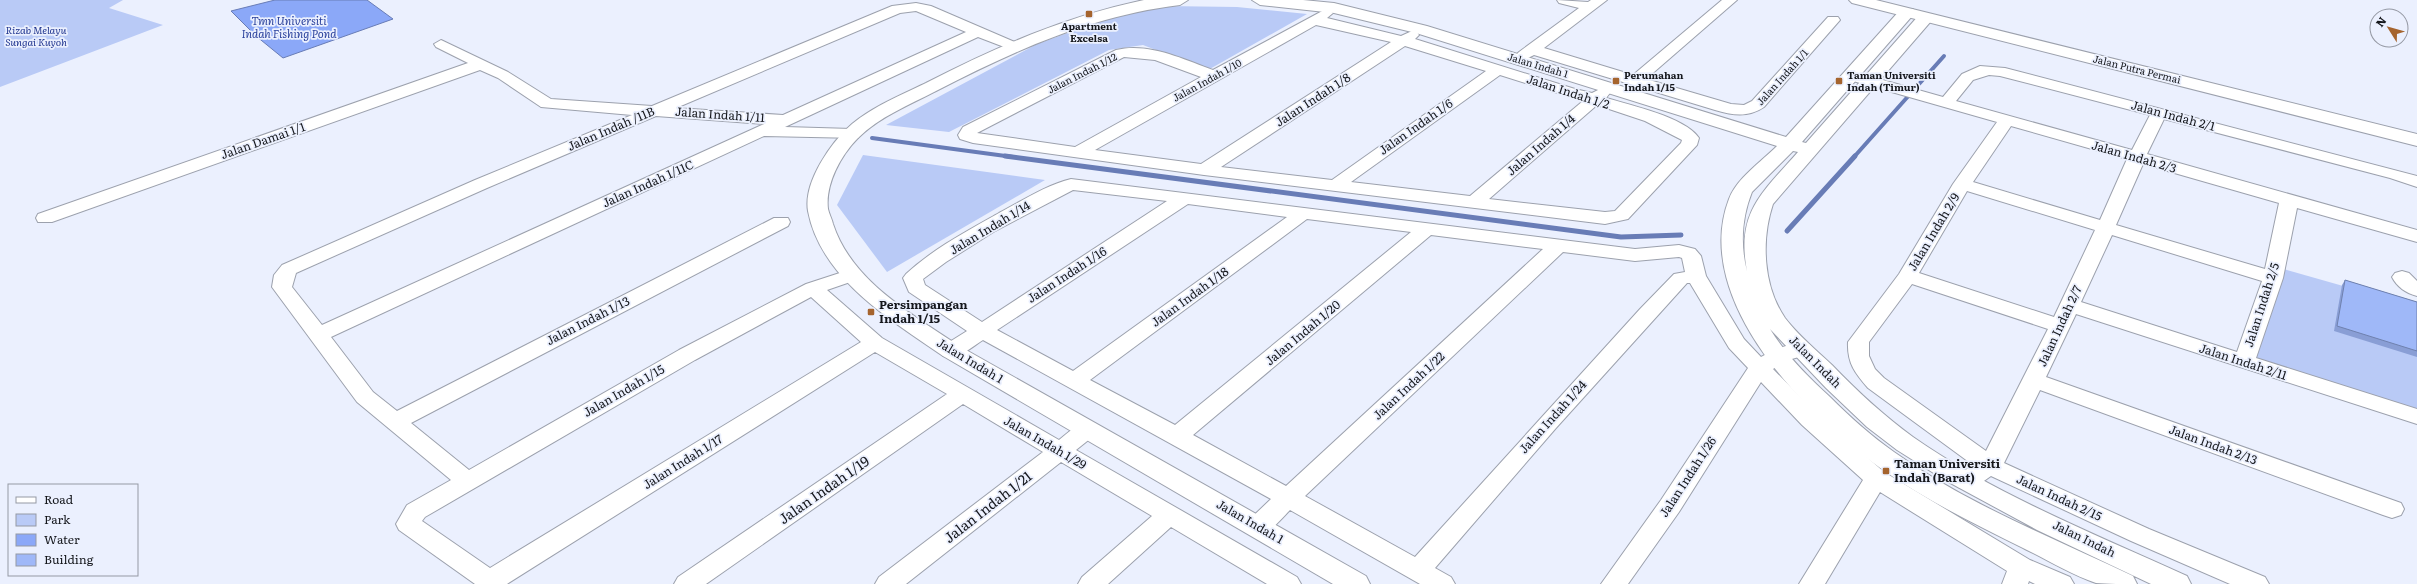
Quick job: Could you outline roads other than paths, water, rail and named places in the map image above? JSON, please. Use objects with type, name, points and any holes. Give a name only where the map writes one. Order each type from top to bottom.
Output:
[{"type":"street","name":"Jalan Indah 1","points":[[1180,0],[1144,1],[1101,14],[1012,46],[909,98],[852,134],[829,165],[822,186],[818,210],[829,241],[852,275],[892,310],[951,351],[1258,526],[1356,584]]},
{"type":"street","name":"Jalan Indah 1","points":[[1260,0],[1334,8],[1526,54],[1610,87],[1811,150]]},
{"type":"street","points":[[1564,0],[1595,4]]},
{"type":"street","points":[[1526,54],[1636,80],[1730,0]]},
{"type":"street","points":[[1852,0],[1892,16],[1912,19],[1984,22]]},
{"type":"street","points":[[1857,0],[1912,19]]},
{"type":"street","points":[[1881,0],[1912,19]]},
{"type":"street","name":"Jalan Putra Permai","points":[[1894,0],[2417,129]]},
{"type":"street","points":[[1526,54],[1595,4]]},
{"type":"street","name":"Jalan Indah /11B","points":[[466,480],[365,397],[282,287],[284,275],[299,263],[897,9],[916,7],[926,9],[977,32]]},
{"type":"street","name":"Jalan Indah 1/10","points":[[1078,152],[1334,8]]},
{"type":"street","name":"Jalan Putra Permai","points":[[1912,19],[1957,30],[2008,37],[2417,141]]},
{"type":"street","name":"Jalan Indah","points":[[1912,19],[1860,79],[1811,150],[1764,203],[1757,219],[1755,246],[1757,271],[1767,305],[1782,328],[1864,410],[1919,453],[1966,481],[2177,584]]},
{"type":"street","name":"Jalan Indah 1/2","points":[[1315,20],[1405,40],[1671,125],[1691,138],[1689,145],[1622,215],[1605,218],[1473,203]]},
{"type":"street","name":"Jalan Indah 1/1","points":[[1636,80],[1721,106],[1743,111],[1752,109],[1833,20]]},
{"type":"street","name":"Jalan Indah 1/8","points":[[1204,170],[1421,29]]},
{"type":"street","points":[[977,32],[1012,46]]},
{"type":"street","name":"Jalan Indah 1/11C","points":[[318,335],[764,131],[785,126],[977,32]]},
{"type":"street","name":"Jalan Indah 1/11","points":[[441,44],[503,75],[547,104],[654,111],[852,134]]},
{"type":"street","name":"Jalan Indah 1/12","points":[[1078,152],[973,138],[968,137],[966,133],[1121,53],[1136,52],[1152,54],[1214,76]]},
{"type":"street","name":"Jalan Damai 1/1","points":[[45,218],[481,64]]},
{"type":"street","name":"Jalan Indah 1/6","points":[[1336,185],[1497,70]]},
{"type":"street","name":"Jalan Indah 2/1","points":[[1946,104],[1971,73],[1989,70],[2159,113],[2415,181]]},
{"type":"street","name":"Jalan Indah","points":[[1860,79],[1788,144],[1742,190],[1736,203],[1733,219],[1732,247],[1738,284],[1768,362],[1853,434],[1897,466],[1948,496],[2123,584]]},
{"type":"street","name":"Jalan Indah 2/3","points":[[1860,79],[2417,236]]},
{"type":"street","name":"Jalan Indah 1/4","points":[[1473,203],[1610,87]]},
{"type":"street","name":"Jalan Indah 1/11","points":[[547,104],[552,114],[764,131]]},
{"type":"street","name":"Jalan Indah 2/7","points":[[1990,466],[2060,326],[2106,227],[2136,157],[2159,113]]},
{"type":"street","name":"Jalan Indah 2/9","points":[[1859,342],[1908,276],[1962,184],[2006,121]]},
{"type":"street","points":[[1078,152],[1204,170],[1473,203]]},
{"type":"street","name":"Jalan Indah 1/14","points":[[982,331],[916,288],[913,278],[923,268],[1054,190],[1071,184],[1082,184],[1184,199]]},
{"type":"street","points":[[1962,184],[2273,278]]},
{"type":"street","points":[[1184,199],[1305,212],[1635,255],[1683,251],[1691,256],[1696,276],[1736,343],[1768,362],[1810,420],[1876,478],[2018,575],[2061,584]]},
{"type":"street","name":"Jalan Indah 1/16","points":[[951,351],[1184,199]]},
{"type":"street","name":"Jalan Indah 2/5","points":[[2244,362],[2273,278],[2289,200]]},
{"type":"street","name":"Jalan Indah 1/18","points":[[1074,381],[1305,212]]},
{"type":"street","name":"Jalan Indah 1/13","points":[[396,422],[781,222]]},
{"type":"street","name":"Jalan Indah 1/20","points":[[1178,436],[1427,229]]},
{"type":"street","name":"Jalan Indah 1/22","points":[[1258,526],[1558,246]]},
{"type":"street","name":"Jalan Indah 1/15","points":[[492,582],[408,524],[416,511],[466,480],[687,355],[813,288],[852,275]]},
{"type":"street","name":"Jalan Indah 1/24","points":[[1418,571],[1624,337],[1680,278],[1696,276]]},
{"type":"street","points":[[1908,276],[2060,326]]},
{"type":"street","points":[[2402,277],[2404,281],[2417,290]]},
{"type":"street","name":"Jalan Indah 1/29","points":[[813,288],[875,343],[961,395],[1288,584]]},
{"type":"street","name":"Jalan Indah 2/11","points":[[2069,305],[2417,417]]},
{"type":"street","points":[[982,331],[1178,436],[1442,584]]},
{"type":"street","name":"Jalan Indah 2/15","points":[[1859,342],[1858,356],[1866,372],[1876,383],[1990,466],[2140,535],[2256,584]]},
{"type":"street","name":"Jalan Indah 1/17","points":[[492,582],[875,343]]},
{"type":"street","points":[[1768,362],[1802,349]]},
{"type":"street","name":"Jalan Indah 1/26","points":[[1614,584],[1670,506],[1768,362]]},
{"type":"street","name":"Jalan Indah 2/13","points":[[2034,380],[2392,509]]},
{"type":"street","name":"Jalan Indah 1/19","points":[[687,584],[961,395]]},
{"type":"street","name":"Jalan Indah 1/21","points":[[888,584],[1088,429]]},
{"type":"street","points":[[1966,481],[1990,466]]},
{"type":"street","points":[[1812,584],[1876,478]]},
{"type":"street","points":[[1092,584],[1169,515]]},
{"type":"water","name":"Tmn Universiti Indah Fishing Pond","points":[[275,0],[367,0],[393,19],[283,58],[256,36],[231,11]]},
{"type":"waterway","points":[[1854,157],[1944,56]]},
{"type":"waterway","points":[[872,138],[1013,157]]},
{"type":"waterway","points":[[1005,156],[1621,237],[1681,235]]},
{"type":"waterway","points":[[1787,231],[1855,156]]},
{"type":"place","name":"Apartment Excelsa","points":[[1089,14]]},
{"type":"place","name":"Perumahan Indah 1/15","points":[[1616,81]]},
{"type":"place","name":"Taman Universiti Indah (Timur)","points":[[1839,81]]},
{"type":"place","name":"Persimpangan Indah 1/15","points":[[871,312]]},
{"type":"place","name":"Taman Universiti Indah (Barat)","points":[[1886,471]]},
{"type":"park label","name":"Rizab Melayu Sungai Kuyoh","points":[[36,36]]}]
